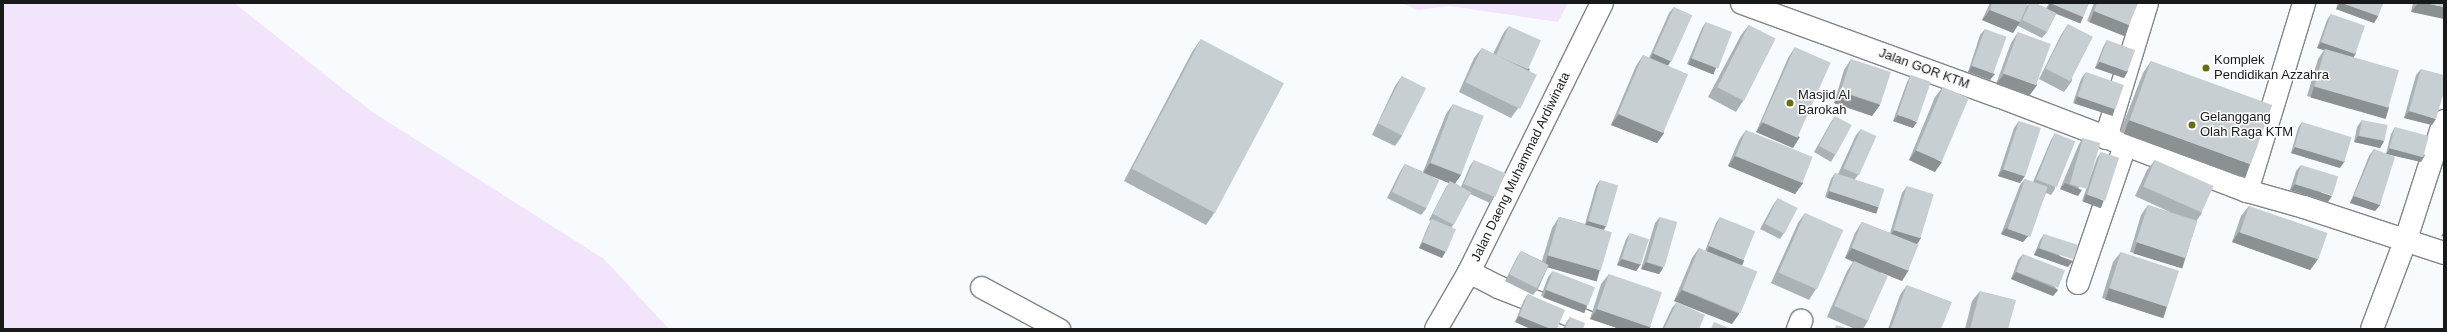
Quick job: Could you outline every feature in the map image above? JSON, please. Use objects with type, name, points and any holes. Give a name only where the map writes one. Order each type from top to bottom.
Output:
[{"type":"street","name":"Jalan Daeng Muhammad Ardiwinata","points":[[1436,329],[1469,272],[1602,3]]},
{"type":"street","name":"Jalan GOR KTM","points":[[1742,3],[2247,191],[2406,239],[2444,253]]},
{"type":"street","points":[[2078,283],[2116,142],[2147,3]]},
{"type":"street","points":[[2247,191],[2304,3]]},
{"type":"street","points":[[2372,329],[2406,239],[2444,121]]},
{"type":"street","points":[[1469,272],[1505,290],[1605,329]]},
{"type":"lane","points":[[981,287],[1059,329]]},
{"type":"shaded area","points":[[3,3],[234,3],[371,111],[604,259],[669,329],[3,329]]},
{"type":"shaded area","points":[[1402,3],[1568,3],[1558,22],[1450,6],[1418,10]]},
{"type":"building","points":[[1992,3],[2028,3],[2020,22],[1990,10]]},
{"type":"building","points":[[2030,3],[2035,3],[2056,13],[2047,32],[2022,20]]},
{"type":"building","points":[[2050,3],[2089,3],[2083,17]]},
{"type":"building","points":[[2097,3],[2138,3],[2129,25],[2094,11]]},
{"type":"building","points":[[2342,3],[2383,3],[2378,16]]},
{"type":"building","points":[[2425,3],[2444,3],[2444,7]]},
{"type":"building","points":[[1674,7],[1692,15],[1672,62],[1653,54]]},
{"type":"building","points":[[2331,14],[2365,26],[2355,54],[2321,42]]},
{"type":"building","points":[[1706,22],[1732,32],[1718,68],[1692,58]]},
{"type":"building","points":[[2068,24],[2093,37],[2070,81],[2045,69]]},
{"type":"building","points":[[1749,25],[1776,39],[1744,101],[1717,87]]},
{"type":"building","points":[[1509,26],[1541,40],[1528,69],[1496,55]]},
{"type":"building","points":[[1985,29],[2007,37],[1993,74],[1972,66]]},
{"type":"building","points":[[2018,32],[2051,44],[2036,85],[2003,73]]},
{"type":"building","points":[[1201,39],[1284,83],[1215,213],[1132,169]]},
{"type":"building","points":[[2107,40],[2135,50],[2127,72],[2099,62]]},
{"type":"building","name":"Masjid Al Barokah","points":[[1795,47],[1831,63],[1797,138],[1762,122]]},
{"type":"building","points":[[1482,48],[1537,75],[1520,109],[1465,82]]},
{"type":"building","points":[[2325,49],[2399,70],[2388,108],[2314,86]]},
{"type":"building","points":[[1643,55],[1688,74],[1663,133],[1618,114]]},
{"type":"building","points":[[1851,59],[1891,72],[1880,104],[1840,91]]},
{"type":"building","name":"Gelanggang Olah Raga KTM","points":[[2151,61],[2272,105],[2251,164],[2129,120]]},
{"type":"building","points":[[2421,69],[2444,75],[2444,92],[2436,119],[2409,111]]},
{"type":"building","points":[[2086,72],[2124,85],[2115,110],[2078,97]]},
{"type":"building","points":[[1911,75],[1931,82],[1917,122],[1897,115]]},
{"type":"building","points":[[1402,76],[1426,88],[1402,135],[1378,123]]},
{"type":"building","points":[[1943,87],[1969,98],[1942,161],[1916,151]]},
{"type":"building","points":[[1453,104],[1484,116],[1461,175],[1430,163]]},
{"type":"building","points":[[1835,116],[1852,125],[1836,155],[1819,146]]},
{"type":"building","points":[[2362,120],[2388,125],[2384,141],[2359,136]]},
{"type":"building","points":[[2019,121],[2041,128],[2025,177],[2003,170]]},
{"type":"building","points":[[2302,122],[2352,137],[2344,162],[2294,147]]},
{"type":"building","points":[[2395,127],[2429,136],[2423,157],[2389,148]]},
{"type":"building","points":[[1861,129],[1877,136],[1859,175],[1844,168]]},
{"type":"building","points":[[1746,130],[1813,157],[1802,183],[1736,156]]},
{"type":"building","points":[[2055,133],[2075,141],[2057,188],[2036,179]]},
{"type":"building","points":[[2083,138],[2100,143],[2087,189],[2070,184]]},
{"type":"building","points":[[2374,149],[2395,157],[2380,205],[2354,196]]},
{"type":"building","points":[[2101,152],[2119,158],[2105,201],[2087,195]]},
{"type":"building","points":[[1474,160],[1505,173],[1495,197],[1464,184]]},
{"type":"building","points":[[2155,160],[2213,186],[2202,213],[2143,186]]},
{"type":"building","points":[[1405,164],[1439,180],[1426,208],[1392,192]]},
{"type":"building","points":[[2301,165],[2338,176],[2332,196],[2295,184]]},
{"type":"building","points":[[1835,173],[1884,189],[1879,207],[1829,191]]},
{"type":"building","points":[[2025,179],[2048,187],[2030,237],[2008,229]]},
{"type":"building","points":[[1600,180],[1618,185],[1606,227],[1588,221]]},
{"type":"building","points":[[1450,181],[1471,192],[1454,225],[1433,214]]},
{"type":"building","points":[[1907,186],[1934,194],[1920,238],[1894,230]]},
{"type":"building","points":[[1778,198],[1798,208],[1784,234],[1765,224]]},
{"type":"building","points":[[2148,205],[2197,221],[2185,258],[2136,242]]},
{"type":"building","points":[[2249,206],[2327,233],[2318,259],[2240,232]]},
{"type":"building","points":[[1805,213],[1843,230],[1817,289],[1779,272]]},
{"type":"building","points":[[1559,217],[1612,232],[1601,271],[1548,255]]},
{"type":"building","points":[[1660,217],[1677,222],[1664,267],[1647,262]]},
{"type":"building","points":[[1720,217],[1755,231],[1744,260],[1708,246]]},
{"type":"building","points":[[1432,219],[1456,229],[1446,252],[1422,242]]},
{"type":"building","points":[[1862,222],[1919,245],[1908,271],[1852,248]]},
{"type":"building","points":[[1630,233],[1649,239],[1641,265],[1622,259]]},
{"type":"building","points":[[2044,234],[2078,245],[2074,259],[2039,248]]},
{"type":"building","points":[[1699,248],[1757,272],[1741,313],[1682,290]]},
{"type":"building","points":[[1521,251],[1549,265],[1537,288],[1509,274]]},
{"type":"building","points":[[2121,252],[2179,271],[2167,307],[2109,288]]},
{"type":"building","points":[[2023,254],[2065,270],[2058,288],[2016,272]]},
{"type":"building","points":[[1854,261],[1888,276],[1868,321],[1834,306]]},
{"type":"building","points":[[1553,271],[1595,287],[1588,306],[1546,290]]},
{"type":"building","points":[[1609,274],[1662,292],[1650,327],[1597,309]]},
{"type":"building","points":[[1907,285],[1952,302],[1941,329],[1891,328]]},
{"type":"building","points":[[1980,291],[2016,300],[2008,329],[1970,329]]},
{"type":"building","points":[[1528,294],[1565,310],[1557,329],[1551,329],[1519,316]]},
{"type":"building","points":[[1677,302],[1705,315],[1699,329],[1664,329]]},
{"type":"building","points":[[1570,317],[1585,323],[1583,329],[1565,329]]},
{"type":"building","points":[[1714,322],[1731,329],[1711,329]]},
{"type":"building","points":[[1836,325],[1849,329],[1835,329]]},
{"type":"place","name":"Komplek Pendidikan Azzahra","points":[[2206,68]]},
{"type":"place","name":"Masjid Al Barokah","points":[[1790,103]]},
{"type":"place","name":"Gelanggang Olah Raga KTM","points":[[2192,125]]}]
